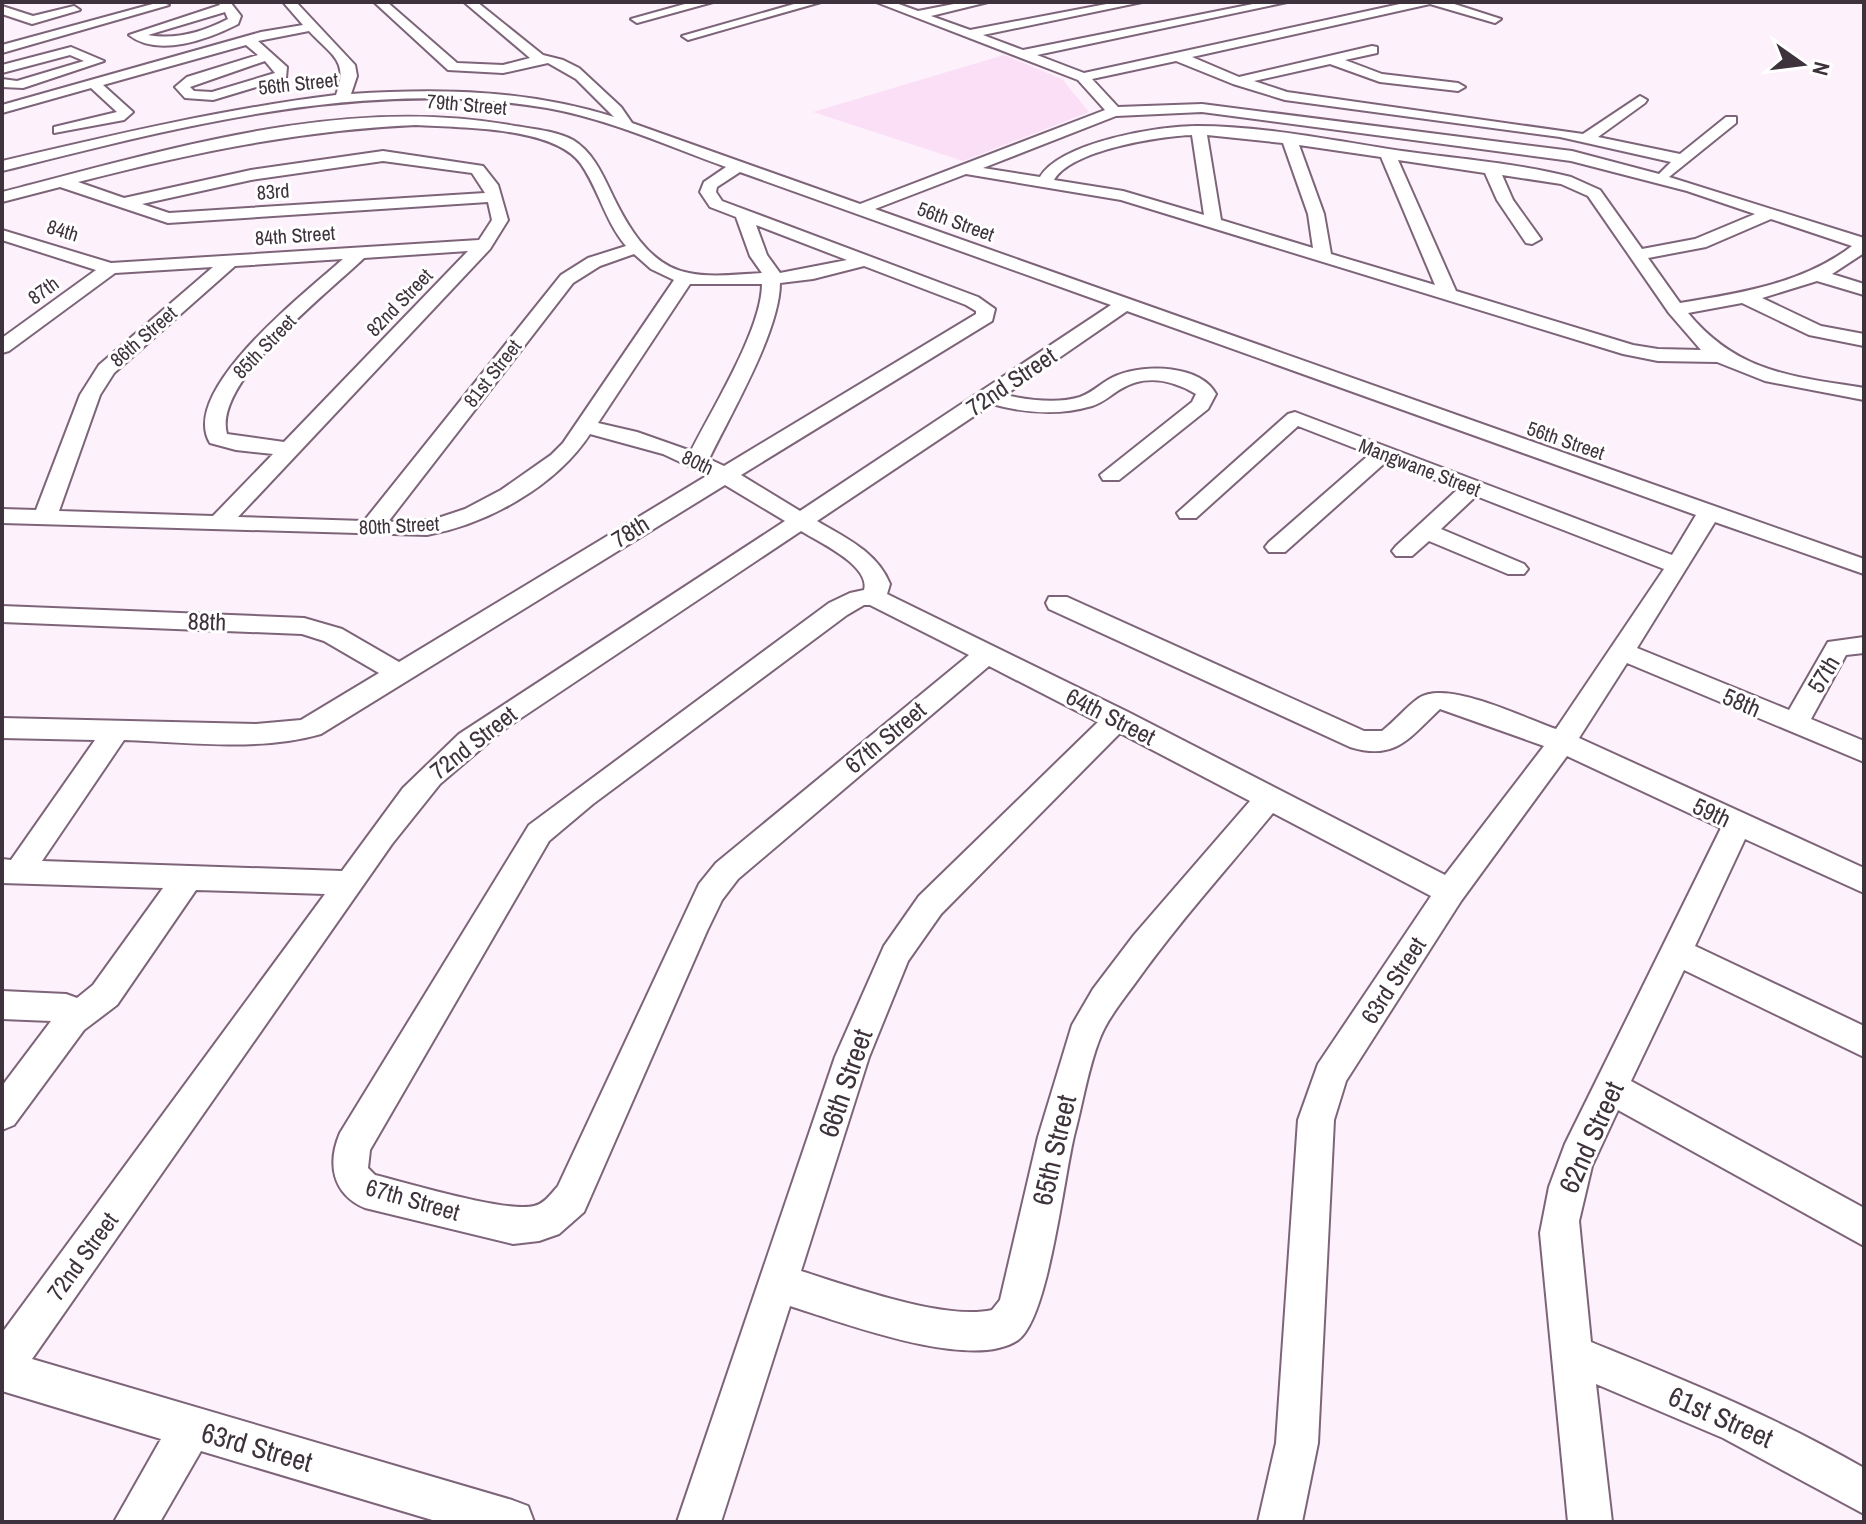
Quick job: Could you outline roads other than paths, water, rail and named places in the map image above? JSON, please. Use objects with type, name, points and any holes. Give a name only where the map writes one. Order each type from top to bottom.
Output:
[{"type":"street","points":[[2,49],[168,2]]},
{"type":"street","points":[[289,2],[348,65],[350,76],[342,99]]},
{"type":"street","points":[[380,2],[453,67],[503,69],[529,64],[539,58]]},
{"type":"street","points":[[470,2],[539,58],[559,61],[582,74],[619,113],[626,126]]},
{"type":"street","points":[[637,19],[707,2]]},
{"type":"street","points":[[688,36],[815,2]]},
{"type":"street","points":[[882,2],[1083,77],[1114,112]]},
{"type":"street","points":[[918,15],[982,2]]},
{"type":"street","points":[[969,34],[1136,2]]},
{"type":"street","points":[[1023,54],[1281,2]]},
{"type":"street","points":[[1083,77],[1426,2]]},
{"type":"street","points":[[1435,2],[1495,19]]},
{"type":"street","points":[[226,4],[235,16],[232,22],[162,43],[135,35],[143,30],[226,4]]},
{"type":"street","points":[[2,10],[32,20],[90,6]]},
{"type":"street","points":[[48,115],[94,84],[248,40],[312,27]]},
{"type":"street","points":[[248,40],[267,56],[282,70],[280,76],[207,97],[190,95],[182,87],[197,78],[267,56]]},
{"type":"street","points":[[1238,81],[1372,50]]},
{"type":"street","points":[[2,69],[71,51],[97,61],[18,85],[2,83]]},
{"type":"street","points":[[1177,56],[1238,81],[1311,100],[1588,137],[1680,159]]},
{"type":"street","points":[[1332,60],[1380,78],[1458,87]]},
{"type":"street","points":[[2,109],[48,115],[119,117],[126,112],[94,84]]},
{"type":"street","name":"56th Street","points":[[4,164],[218,116],[342,99],[433,96],[547,104],[626,126],[1864,567]]},
{"type":"street","points":[[1588,137],[1640,100]]},
{"type":"street","points":[[858,210],[1114,112],[1217,109],[1561,154],[1661,178],[1864,245]]},
{"type":"street","points":[[48,115],[65,151]]},
{"type":"street","points":[[1661,178],[1680,159],[1731,120]]},
{"type":"street","name":"79th Street","points":[[2,197],[220,143],[338,125],[396,139],[463,124],[525,132],[570,144],[583,154],[620,226],[636,248],[684,278]]},
{"type":"street","points":[[1045,182],[1059,165],[1118,142],[1155,132],[1199,130],[1289,139],[1565,180],[1594,193],[1700,339],[1720,356]]},
{"type":"street","points":[[1199,130],[1213,223]]},
{"type":"street","points":[[122,203],[396,139],[477,169],[485,174],[494,197]]},
{"type":"street","points":[[1289,139],[1316,214],[1323,257]]},
{"type":"street","points":[[1387,153],[1448,294]]},
{"type":"street","name":"78th","points":[[2,728],[115,732],[294,732],[339,711],[986,314],[986,309],[972,301],[716,204],[708,192],[710,185],[738,166]]},
{"type":"street","points":[[1491,168],[1505,200],[1532,239]]},
{"type":"street","points":[[961,169],[1123,196],[1630,350],[1658,355],[1720,356],[1776,377],[1862,400]]},
{"type":"street","name":"83rd","points":[[61,182],[159,217],[192,218],[494,197]]},
{"type":"street","name":"82nd Street","points":[[220,522],[484,245],[500,220],[494,197]]},
{"type":"street","points":[[697,461],[753,347],[768,308],[771,280],[768,263],[759,256],[743,213]]},
{"type":"street","points":[[1639,255],[1700,243],[1769,214]]},
{"type":"street","name":"84th","points":[[2,235],[110,268]]},
{"type":"street","name":"84th Street","points":[[110,268],[484,245]]},
{"type":"street","points":[[1677,309],[1820,276],[1839,266],[1864,245]]},
{"type":"street","name":"81st Street","points":[[371,528],[567,279],[594,262],[636,248]]},
{"type":"street","name":"85th Street","points":[[290,449],[236,444],[218,438],[214,423],[236,371],[360,252]]},
{"type":"street","points":[[684,278],[771,280],[820,275],[864,260]]},
{"type":"street","name":"86th Street","points":[[45,517],[90,395],[106,369],[230,261]]},
{"type":"street","name":"87th","points":[[2,347],[110,268]]},
{"type":"street","points":[[1820,276],[1864,290]]},
{"type":"street","name":"80th Street","points":[[2,516],[371,528],[426,528],[451,522],[549,469],[587,427],[684,278]]},
{"type":"street","points":[[1742,296],[1816,331],[1864,340]]},
{"type":"street","name":"72nd Street","points":[[2,1369],[350,883],[393,817],[441,763],[465,743],[989,397],[1124,304]]},
{"type":"street","points":[[989,397],[1030,406],[1082,402],[1129,377],[1147,374],[1178,378],[1204,390],[1206,394],[1201,405],[1111,475]]},
{"type":"street","name":"Mangwane Street","points":[[1188,513],[1295,418],[1678,566]]},
{"type":"street","name":"80th","points":[[587,427],[630,436],[697,461],[800,519]]},
{"type":"street","points":[[1277,547],[1384,453]]},
{"type":"street","points":[[1404,551],[1473,487]]},
{"type":"street","name":"63rd Street","points":[[1280,1522],[1297,1443],[1316,1120],[1330,1075],[1450,892],[1562,742],[1678,566],[1709,512]]},
{"type":"street","points":[[800,519],[851,551],[872,569],[878,584],[874,597]]},
{"type":"street","points":[[1424,530],[1516,569]]},
{"type":"street","name":"67th Street","points":[[874,597],[859,598],[838,609],[572,805],[539,833],[353,1145],[349,1161],[354,1181],[365,1190],[513,1226],[531,1226],[558,1216],[571,1199],[710,893],[727,871],[987,654]]},
{"type":"street","name":"64th Street","points":[[874,597],[1118,719],[1450,892]]},
{"type":"street","name":"59th","points":[[1058,603],[1357,740],[1380,745],[1388,742],[1438,700],[1458,704],[1562,742],[1864,881]]},
{"type":"street","name":"88th","points":[[3,616],[304,626],[333,635],[400,674]]},
{"type":"street","name":"57th","points":[[1795,724],[1837,648],[1864,645]]},
{"type":"street","name":"58th","points":[[1621,651],[1864,752]]},
{"type":"street","name":"66th Street","points":[[699,1522],[852,1057],[895,955],[930,905],[1118,719]]},
{"type":"street","points":[[11,871],[115,732]]},
{"type":"street","name":"65th Street","points":[[777,1283],[943,1330],[978,1333],[999,1329],[1011,1320],[1022,1297],[1056,1137],[1084,1035],[1105,999],[1145,944],[1270,797]]},
{"type":"street","name":"62nd Street","points":[[1590,1522],[1559,1233],[1561,1206],[1570,1174],[1738,824]]},
{"type":"street","points":[[11,871],[350,883]]},
{"type":"street","points":[[2,1114],[72,1020],[105,995],[188,877]]},
{"type":"street","points":[[1678,952],[1864,1042]]},
{"type":"street","points":[[2,1005],[66,1008],[72,1020]]},
{"type":"street","points":[[1611,1088],[1864,1228]]},
{"type":"street","name":"61st Street","points":[[1572,1354],[1738,1423],[1782,1444],[1864,1492]]},
{"type":"street","name":"63rd Street","points":[[2,1369],[512,1522]]},
{"type":"street","points":[[136,1522],[191,1428]]}]
